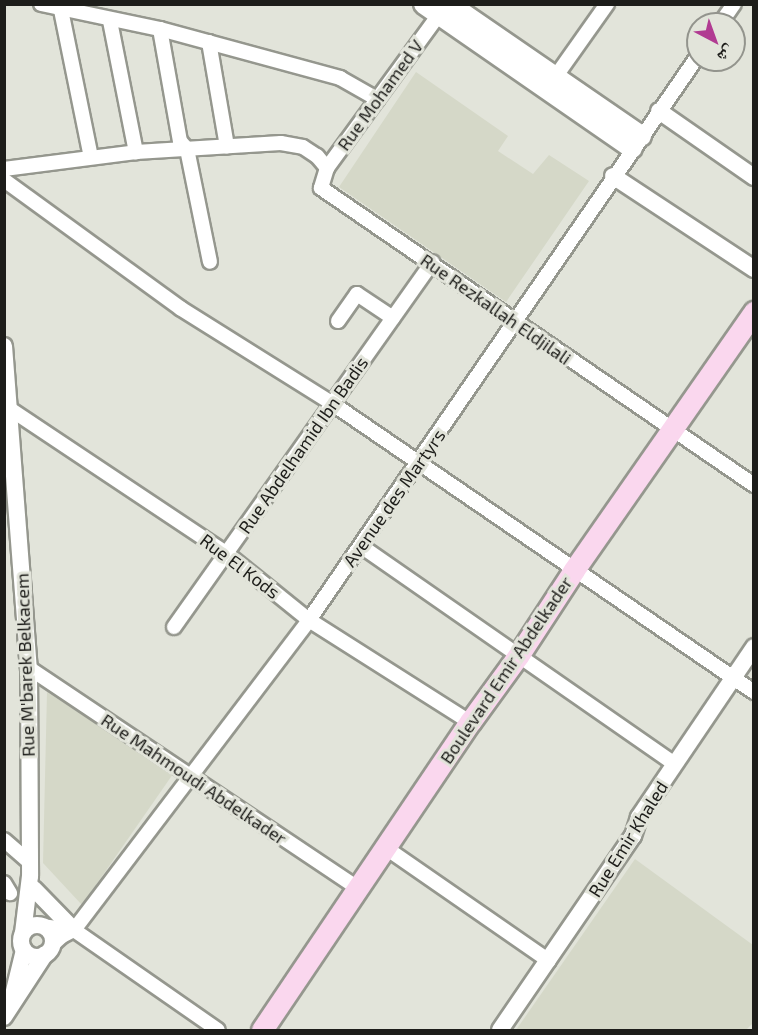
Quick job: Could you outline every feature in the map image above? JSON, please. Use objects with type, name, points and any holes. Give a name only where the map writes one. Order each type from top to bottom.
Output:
[{"type":"main road","points":[[439,7],[636,142]]},
{"type":"main road","name":"Boulevard Emir Abdelkader","points":[[262,1030],[470,722],[518,656],[574,570],[753,312]]},
{"type":"street","points":[[41,4],[110,21],[160,29],[340,78],[377,99]]},
{"type":"street","points":[[551,83],[607,4]]},
{"type":"street","name":"Rue Mohamed V","points":[[321,188],[327,168],[439,7]]},
{"type":"street","points":[[61,10],[91,157]]},
{"type":"street","points":[[110,21],[136,152]]},
{"type":"street","points":[[160,29],[180,141],[187,149],[210,262]]},
{"type":"street","points":[[209,42],[226,146]]},
{"type":"street","name":"Avenue des Martyrs","points":[[48,950],[62,936],[74,930],[309,620],[515,323],[636,142],[687,72]]},
{"type":"street","points":[[659,111],[753,177]]},
{"type":"street","points":[[4,169],[136,152],[281,143],[303,147],[317,156],[327,168]]},
{"type":"street","points":[[613,176],[753,269]]},
{"type":"street","points":[[4,180],[180,308],[333,404],[753,692]]},
{"type":"street","name":"Rue Rezkallah Eldjilali","points":[[321,188],[432,262],[515,323],[753,485]]},
{"type":"street","name":"Rue Abdelhamid Ibn Badis","points":[[174,627],[432,262]]},
{"type":"street","points":[[339,321],[357,294],[393,318]]},
{"type":"street","name":"Rue M'barek Belkacem","points":[[4,346],[6,406],[29,668],[31,876],[20,972],[5,1016]]},
{"type":"street","name":"Rue El Kods","points":[[6,406],[226,553],[309,620],[470,722]]},
{"type":"street","points":[[361,546],[675,764]]},
{"type":"street","name":"Rue Emir Khaled","points":[[500,1030],[633,836],[639,818],[753,647]]},
{"type":"street","name":"Rue Mahmoudi Abdelkader","points":[[29,668],[359,889]]},
{"type":"street","points":[[4,840],[74,930],[218,1030]]},
{"type":"street","points":[[386,848],[549,961]]},
{"type":"street","name":"Rue M'barek Belkacem","points":[[31,876],[41,926]]},
{"type":"street","points":[[5,1016],[48,950],[51,934],[41,926]]},
{"type":"street","points":[[48,950],[34,956],[23,942],[30,927],[74,930]]},
{"type":"shaded area","points":[[416,72],[508,136],[498,151],[533,174],[549,155],[589,181],[506,302],[339,187]]},
{"type":"shaded area","points":[[47,692],[173,774],[82,905],[43,863]]},
{"type":"shaded area","points":[[635,859],[753,945],[753,1023],[746,1030],[516,1030]]}]
